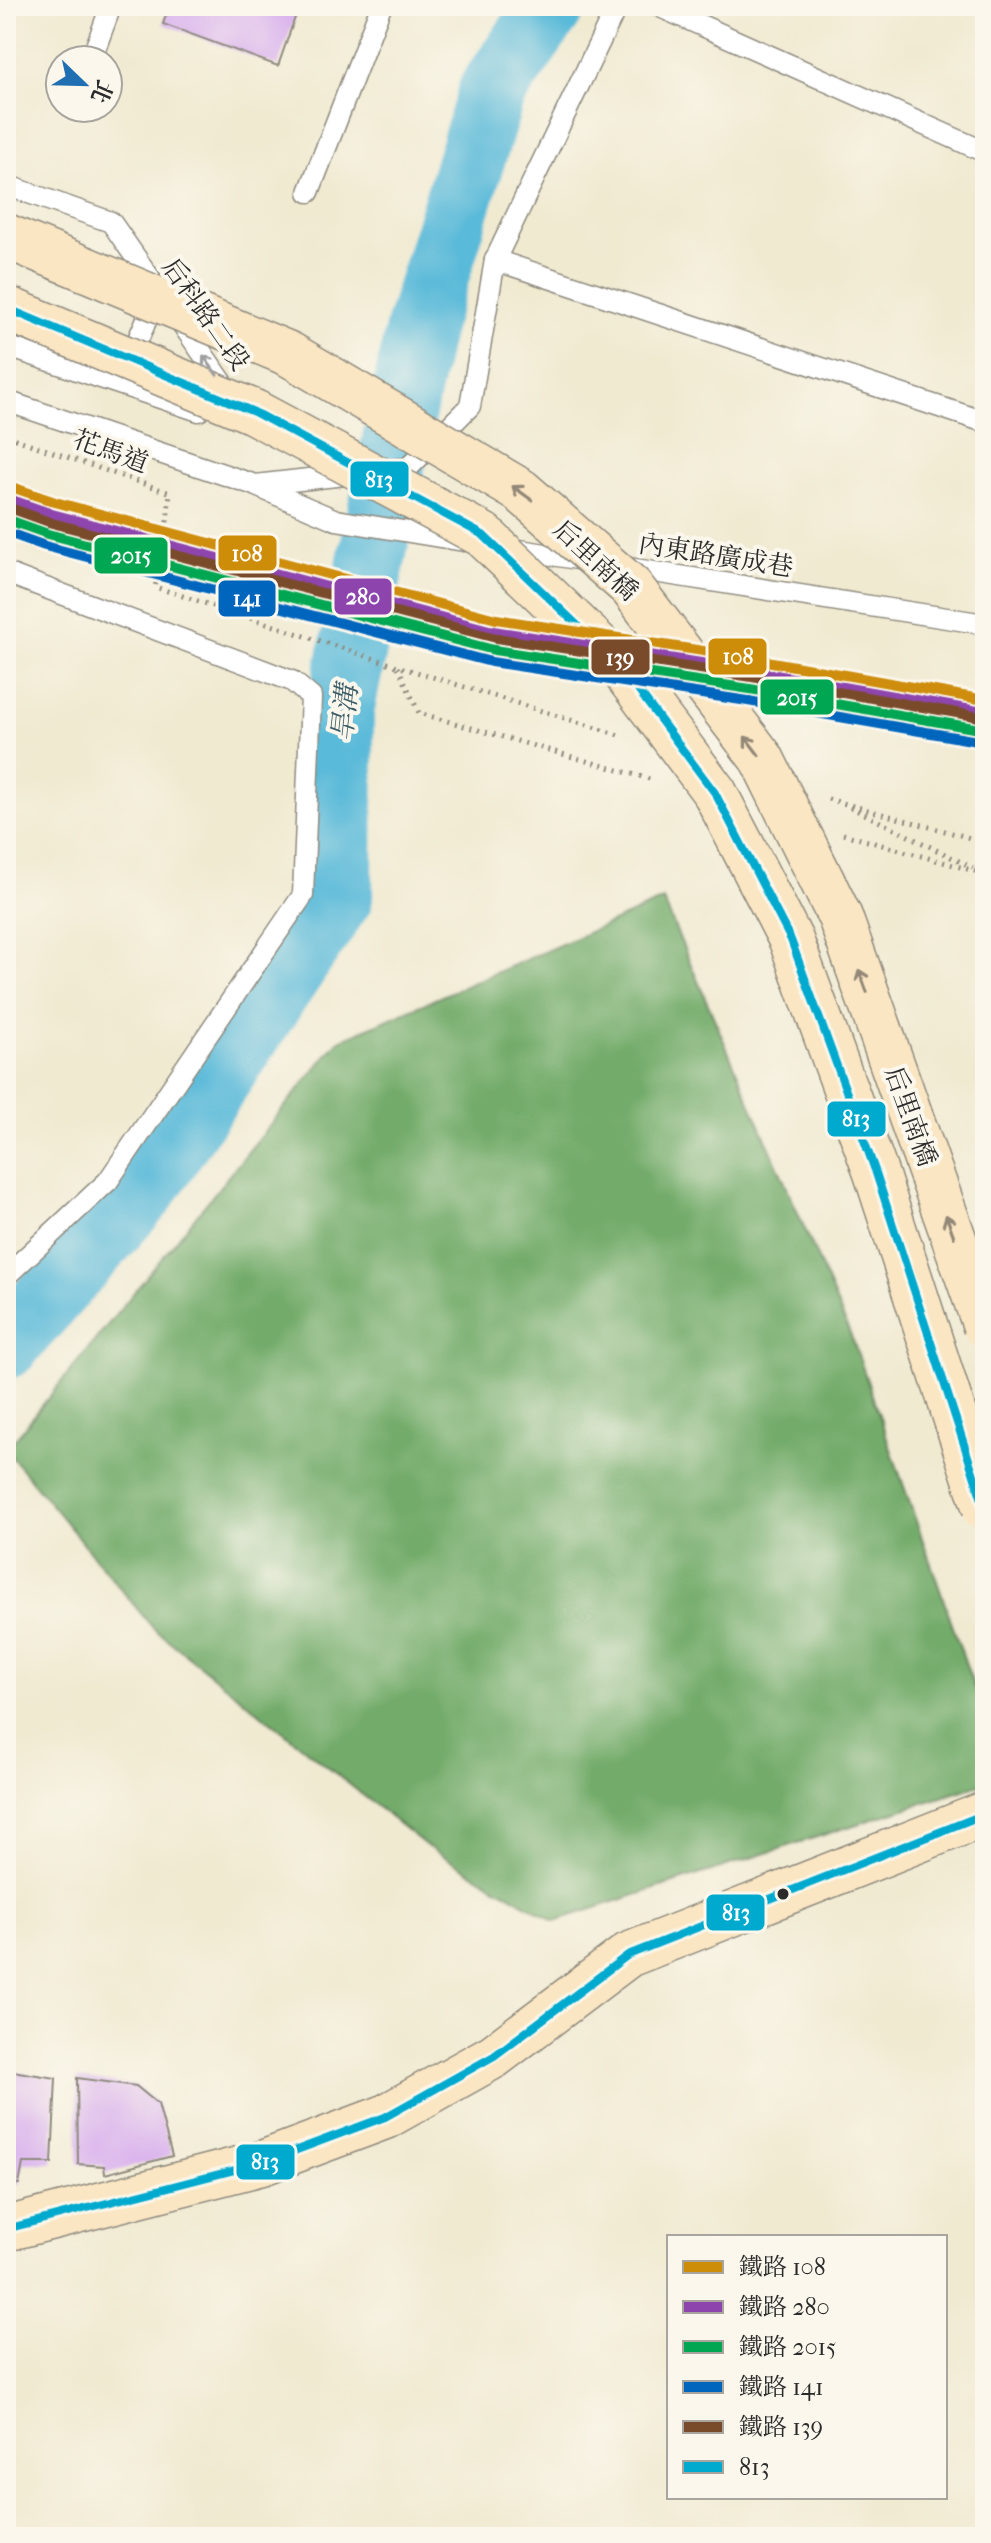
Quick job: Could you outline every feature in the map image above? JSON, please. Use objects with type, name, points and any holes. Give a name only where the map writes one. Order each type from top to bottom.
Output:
[{"type":"street","name":"后里南橋","points":[[6,236],[289,354],[521,491],[631,587],[762,759],[840,917],[985,1326]]},
{"type":"street","name":"后里南橋","points":[[6,308],[254,412],[483,535],[620,666],[715,793],[791,940],[876,1173],[985,1509]]},
{"type":"street","points":[[6,2229],[262,2163],[385,2117],[494,2056],[628,1955],[985,1814]]},
{"type":"lane","points":[[97,44],[111,6]]},
{"type":"lane","points":[[309,192],[381,6]]},
{"type":"lane","points":[[255,485],[408,468],[470,406],[495,260],[617,6]]},
{"type":"lane","points":[[658,6],[985,152]]},
{"type":"lane","name":"后科路二段","points":[[6,185],[111,222],[255,429]]},
{"type":"lane","points":[[495,260],[985,422]]},
{"type":"lane","points":[[71,368],[136,344],[159,292]]},
{"type":"lane","points":[[6,346],[255,429],[325,477]]},
{"type":"lane","name":"內東路廣成巷","points":[[6,401],[255,485],[336,520],[985,624]]},
{"type":"lane","points":[[6,573],[292,681],[311,697],[303,895],[108,1181],[6,1276]]},
{"type":"path","name":"花馬道","points":[[6,435],[170,493],[165,540],[155,587],[397,666]]},
{"type":"path","points":[[839,802],[985,874]]},
{"type":"green space","points":[[663,900],[854,1343],[985,1719],[985,1783],[555,1921],[428,1847],[153,1628],[6,1450],[338,1041]]},
{"type":"building","points":[[169,6],[299,6],[278,66],[163,24]]},
{"type":"building","points":[[6,2070],[56,2078],[52,2163],[23,2163],[19,2185],[6,2184]]},
{"type":"building","points":[[77,2078],[136,2086],[158,2104],[172,2156],[105,2174],[104,2166],[78,2164]]},
{"type":"waterway","name":"旱溝","points":[[6,1345],[141,1193],[339,897],[340,712],[419,329],[492,91],[551,6]]},
{"type":"rail line","name":"108","points":[[6,485],[55,502],[496,619],[755,659],[985,700]]},
{"type":"rail line","name":"280","points":[[6,498],[52,514],[493,631],[753,671],[983,712]]},
{"type":"rail line","name":"139","points":[[10,508],[52,523],[496,638],[752,677],[985,718]]},
{"type":"rail line","name":"2015","points":[[6,519],[48,534],[494,650],[750,689],[985,730]]},
{"type":"rail line","name":"141","points":[[6,532],[45,546],[491,662],[748,701],[983,742]]},
{"type":"transit line","name":"813","points":[[6,308],[254,412],[483,535],[620,666],[715,793],[791,940],[876,1173],[985,1509]]},
{"type":"transit line","name":"813","points":[[6,2229],[262,2163],[385,2117],[494,2056],[628,1955],[985,1814]]}]
